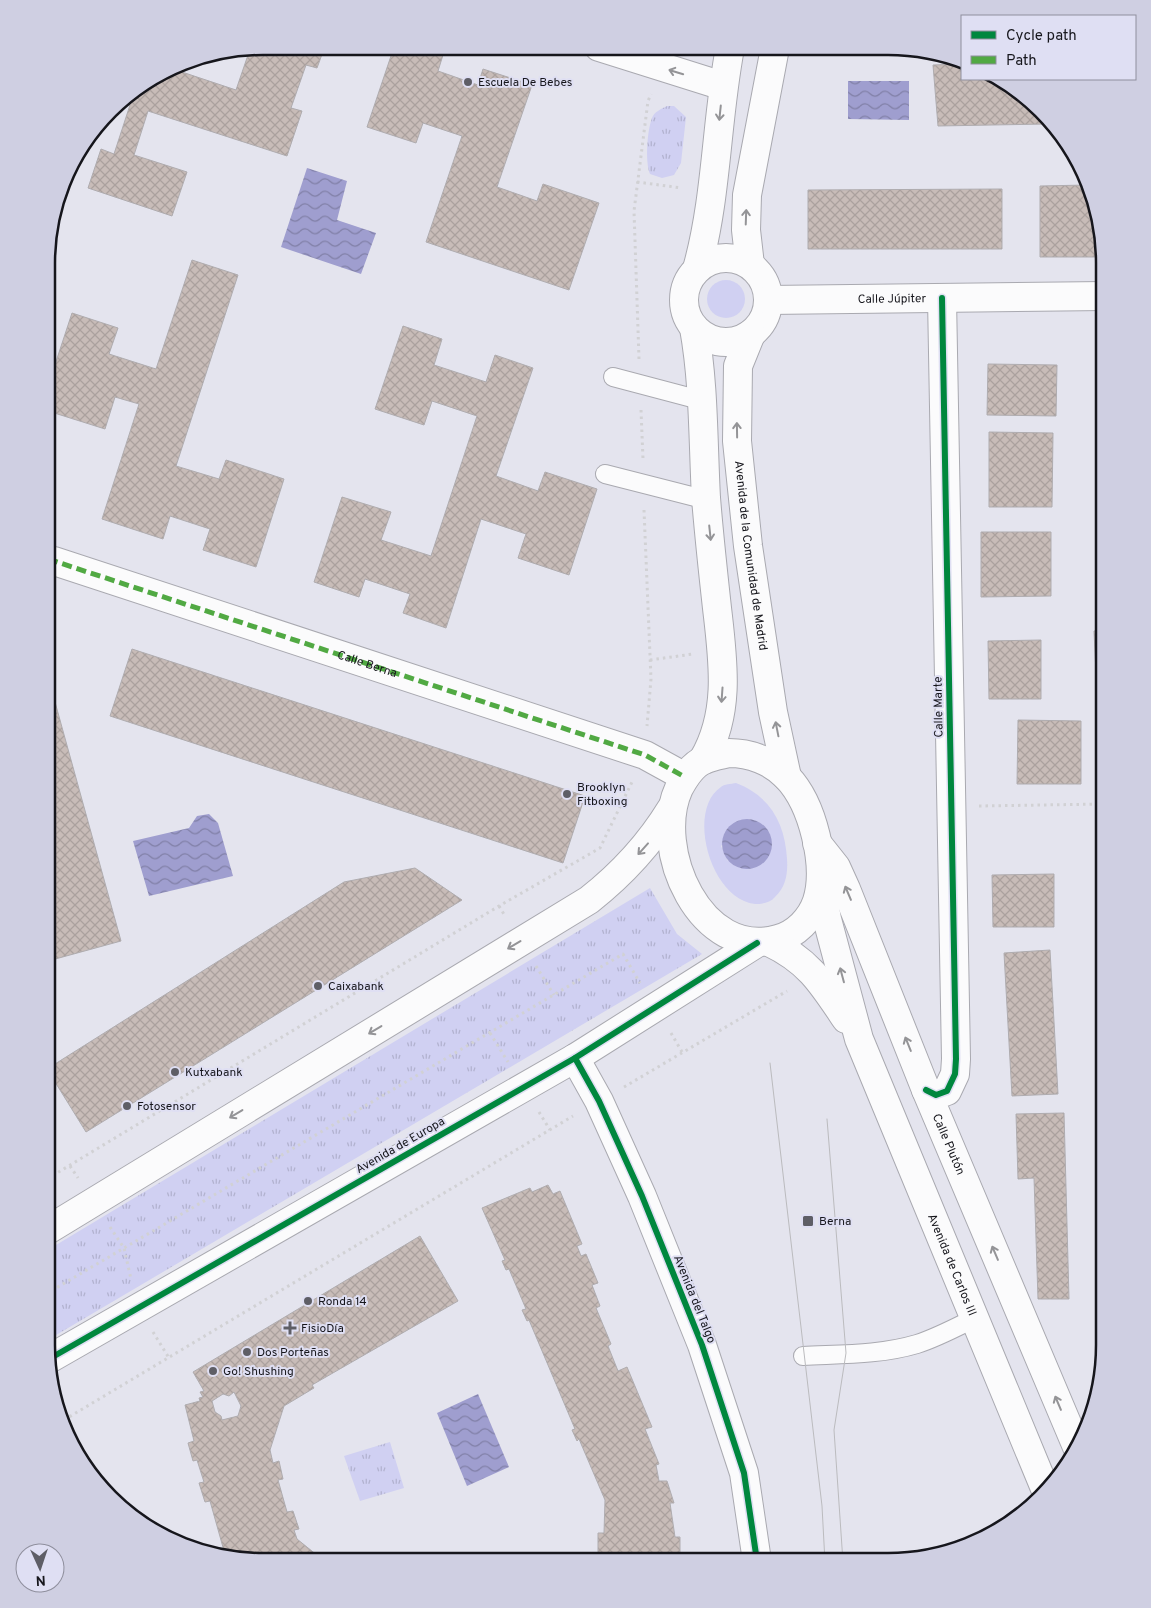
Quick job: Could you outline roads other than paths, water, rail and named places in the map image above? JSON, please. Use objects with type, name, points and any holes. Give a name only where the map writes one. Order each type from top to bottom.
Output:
[{"type":"street","points":[[624,55],[723,86]]},
{"type":"street","points":[[697,270],[706,237],[723,86],[729,55]]},
{"type":"street","points":[[750,265],[746,230],[747,195],[774,55]]},
{"type":"street","points":[[723,258],[737,260],[750,265],[760,275],[766,287],[768,300],[766,314],[761,325],[751,334],[740,340],[721,342],[704,336],[694,328],[687,317],[684,292],[689,280],[697,270],[709,262],[723,258]]},
{"type":"street","name":"Calle Júpiter","points":[[768,300],[1096,296]]},
{"type":"street","name":"Calle Marte","points":[[926,1090],[936,1095],[941,1094],[950,1086],[955,1074],[942,298]]},
{"type":"street","points":[[55,1220],[93,1201],[589,900],[613,881],[654,837],[694,768],[712,744],[719,725],[723,683],[723,650],[706,500],[694,328]]},
{"type":"street","name":"Avenida de la Comunidad de Madrid","points":[[751,334],[738,366],[737,441],[748,546],[773,712],[787,777]]},
{"type":"street","name":"Calle Berna","points":[[55,560],[645,755],[694,768]]},
{"type":"street","points":[[671,809],[675,862],[682,884],[691,899],[718,927],[744,940],[763,942],[792,934],[802,925],[817,903],[820,886],[820,859],[813,824],[787,777],[770,763],[744,753],[729,752],[694,768]]},
{"type":"street","name":"Calle Plutón","points":[[817,843],[836,867],[846,889],[926,1090],[1073,1440]]},
{"type":"street","name":"Avenida de Carlos III","points":[[820,886],[859,1039],[973,1319],[1043,1483]]},
{"type":"street","name":"Avenida de Europa","points":[[55,1356],[575,1058],[763,942]]},
{"type":"street","name":"Avenida de Carlos III","points":[[763,942],[794,956],[820,979],[859,1039]]},
{"type":"street","name":"Avenida del Talgo","points":[[575,1058],[599,1101],[642,1196],[702,1345],[744,1473],[756,1553]]},
{"type":"lane","points":[[613,377],[700,400]]},
{"type":"lane","points":[[605,474],[706,500]]},
{"type":"lane","points":[[803,1356],[882,1352],[905,1347],[973,1319]]},
{"type":"water","points":[[848,81],[909,81],[909,120],[848,119]]},
{"type":"water","points":[[307,168],[347,181],[337,220],[376,233],[361,274],[281,247]]},
{"type":"water","points":[[209,814],[218,823],[233,876],[149,896],[133,841],[189,828],[197,816]]},
{"type":"water","points":[[742,819],[752,819],[765,826],[772,839],[772,849],[765,862],[752,869],[742,869],[733,865],[726,858],[722,849],[722,839],[726,830],[733,823]]},
{"type":"water","points":[[478,1394],[509,1467],[467,1486],[437,1413]]},
{"type":"tram line","points":[[770,1063],[822,1506],[825,1553]]},
{"type":"tram line","points":[[827,1119],[846,1353],[834,1430],[842,1553]]},
{"type":"place","name":"Escuela De Bebes","points":[[468,82]]},
{"type":"place","name":"Brooklyn Fitboxing","points":[[567,794]]},
{"type":"place","name":"Caixabank","points":[[318,986]]},
{"type":"place","name":"Kutxabank","points":[[175,1072]]},
{"type":"place","name":"Fotosensor","points":[[127,1106]]},
{"type":"place","name":"Berna","points":[[808,1221]]},
{"type":"place","name":"Ronda 14","points":[[308,1301]]},
{"type":"place","name":"FisioDía","points":[[290,1328]]},
{"type":"place","name":"Dos Porteñas","points":[[247,1352]]},
{"type":"place","name":"Go! Shushing","points":[[213,1371]]}]
